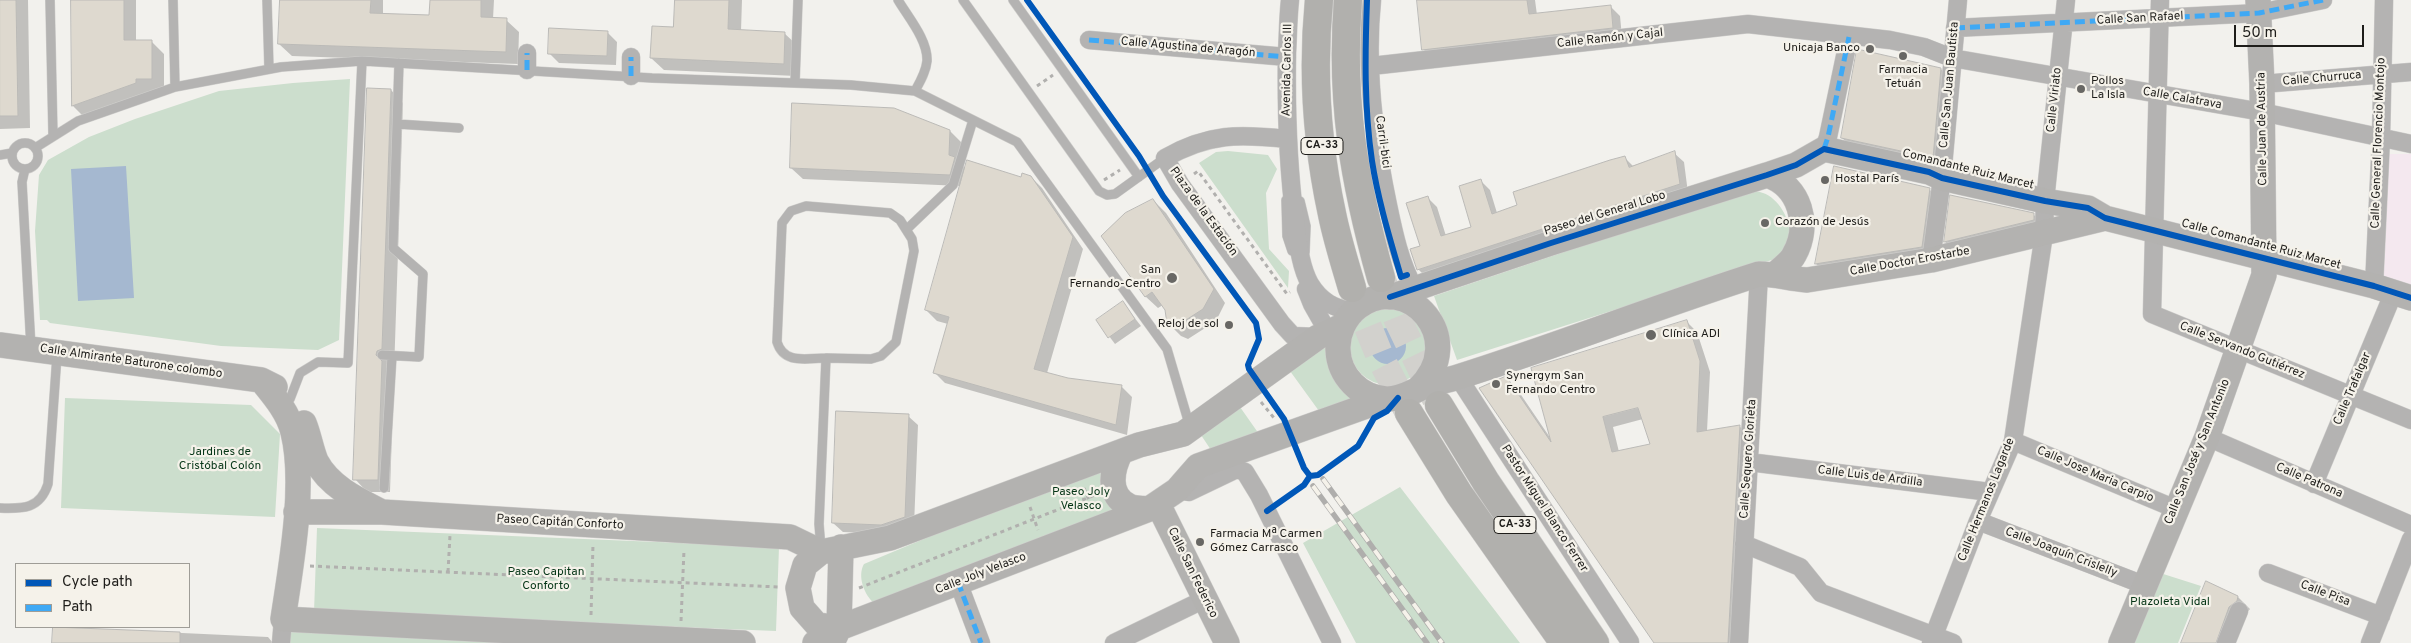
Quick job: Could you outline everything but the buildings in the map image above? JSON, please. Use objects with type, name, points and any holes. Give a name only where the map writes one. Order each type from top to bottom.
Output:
[{"type":"highway","name":"CA-33","points":[[1319,0],[1315,64],[1321,139],[1332,214],[1339,325]]},
{"type":"highway","name":"CA-33","points":[[1348,0],[1345,65],[1350,137],[1362,209],[1385,288]]},
{"type":"highway","name":"CA-33","points":[[1422,402],[1460,494],[1564,643]]},
{"type":"highway","name":"CA-33","points":[[1422,402],[1486,482],[1595,643]]},
{"type":"street","name":"Avenida Carlos III","points":[[1287,139],[1287,57],[1290,0]]},
{"type":"street","points":[[1372,0],[1371,66],[1374,126],[1381,171],[1398,250],[1414,288]]},
{"type":"street","name":"Calle San Juan Bautista","points":[[1931,260],[1942,178],[1958,0]]},
{"type":"street","name":"Calle Viriato","points":[[2044,234],[2045,201],[2066,0]]},
{"type":"street","points":[[2155,229],[2160,0]]},
{"type":"street","name":"Calle San Rafael","points":[[1955,28],[2160,18],[2323,0]]},
{"type":"street","name":"Calle General Florencio Montojo","points":[[2384,0],[2381,138],[2393,293]]},
{"type":"street","name":"Calle Juan de Austria","points":[[2258,7],[2262,84],[2265,258]]},
{"type":"street","name":"Calle Ramón y Cajal","points":[[1371,66],[1748,24],[1849,37],[1890,40],[1924,47],[1952,58]]},
{"type":"street","points":[[1824,149],[1849,37]]},
{"type":"street","name":"Calle Agustina de Aragón","points":[[1089,40],[1287,57]]},
{"type":"street","points":[[631,58],[631,76]]},
{"type":"street","name":"Calle Calatrava","points":[[1952,58],[2262,112],[2411,144]]},
{"type":"street","name":"Calle Churruca","points":[[2262,84],[2411,72]]},
{"type":"street","name":"Plaza de la Estación","points":[[1287,139],[1256,136],[1223,136],[1186,146],[1165,158],[1180,184],[1282,324],[1293,336],[1339,325]]},
{"type":"street","points":[[1287,139],[1304,282],[1312,304],[1339,325]]},
{"type":"street","name":"Paseo del General Lobo","points":[[1385,288],[1414,288],[1767,176],[1796,165],[1824,149]]},
{"type":"street","name":"Comandante Ruiz Marcet","points":[[1824,149],[1929,172],[1942,178],[2045,201],[2088,208],[2104,218]]},
{"type":"street","points":[[1422,402],[1458,377],[1768,274],[1794,256],[1802,234],[1803,220],[1788,187],[1781,180],[1767,176]]},
{"type":"street","name":"Calle Comandante Ruiz Marcet","points":[[2104,218],[2155,229],[2393,293]]},
{"type":"street","name":"Calle Doctor Erostarbe","points":[[1768,274],[1790,279],[1807,280],[1931,260],[2104,218]]},
{"type":"street","name":"Calle Servando Gutiérrez","points":[[2155,229],[2152,314],[2411,420]]},
{"type":"street","name":"Calle Hermanos Lagarde","points":[[1933,639],[1978,521],[2013,441],[2044,234]]},
{"type":"street","name":"Calle San José y San Antonio","points":[[2121,643],[2207,437],[2264,275],[2265,258]]},
{"type":"street","points":[[1304,270],[1322,300],[1340,309],[1339,325],[1342,368],[1355,386],[1364,393],[1386,399]]},
{"type":"street","name":"Calle Sequero Glorieta","points":[[1739,643],[1749,462],[1768,274]]},
{"type":"street","points":[[831,550],[840,590],[836,635],[817,625],[802,608],[798,588],[804,565],[831,550],[890,538],[1139,445],[1187,431],[1339,325],[1385,288],[1421,310],[1435,328],[1438,344],[1437,361],[1422,402]]},
{"type":"street","name":"Calle Trafalgar","points":[[2314,484],[2393,293]]},
{"type":"street","name":"Calle Almirante Baturone colombo","points":[[0,345],[261,380]]},
{"type":"street","name":"Pastor Miguel Blanco Ferrer","points":[[1458,377],[1630,642]]},
{"type":"street","points":[[261,380],[280,390],[299,410],[317,461],[324,474],[345,491],[382,512]]},
{"type":"street","points":[[261,380],[286,412],[293,431],[298,475],[291,565],[282,631],[590,634],[647,640],[680,639],[743,643]]},
{"type":"street","points":[[1161,501],[1198,466],[1283,426],[1403,396],[1422,402]]},
{"type":"street","points":[[1187,431],[1198,466]]},
{"type":"street","name":"Calle Patrona","points":[[2207,437],[2411,525]]},
{"type":"street","name":"Calle Jose Maria Carpio","points":[[2013,441],[2176,509]]},
{"type":"street","points":[[1121,452],[1114,466],[1111,478],[1115,490],[1122,501],[1131,507],[1161,501],[1189,492],[1232,472],[1242,470],[1250,477],[1332,643]]},
{"type":"street","name":"Calle Luis de Ardilla","points":[[1749,462],[1990,492]]},
{"type":"street","name":"Calle Joly Velasco","points":[[815,643],[958,582],[1100,528],[1161,501]]},
{"type":"street","name":"Calle San Federico","points":[[1161,501],[1227,643]]},
{"type":"street","name":"Paseo Capitán Conforto","points":[[296,512],[382,512],[790,537],[831,550]]},
{"type":"street","name":"Calle Joaquín Crislelly","points":[[1978,521],[2144,585]]},
{"type":"street","points":[[2370,643],[2411,539]]},
{"type":"street","points":[[1744,544],[1800,567],[1821,593],[1933,639],[1953,643]]},
{"type":"street","name":"Calle Pisa","points":[[2268,573],[2381,616]]},
{"type":"street","points":[[958,582],[981,643]]},
{"type":"street","points":[[1114,643],[1205,599]]},
{"type":"street","points":[[2226,643],[2239,611]]},
{"type":"lane","points":[[50,0],[53,135]]},
{"type":"lane","points":[[173,0],[175,87]]},
{"type":"lane","points":[[267,0],[269,69]]},
{"type":"lane","points":[[795,83],[798,0]]},
{"type":"lane","points":[[898,0],[926,52],[927,62],[915,91]]},
{"type":"lane","points":[[964,0],[1099,191],[1106,195],[1115,194],[1165,158]]},
{"type":"lane","points":[[1013,0],[1139,177]]},
{"type":"lane","points":[[35,148],[78,121],[175,87],[269,69],[362,61],[399,63],[527,62],[631,76],[851,85],[915,91],[1017,142],[1159,336],[1166,349],[1187,431]]},
{"type":"lane","points":[[290,399],[300,373],[318,362],[348,363],[353,354],[362,61]]},
{"type":"lane","points":[[382,355],[419,357],[422,274],[393,248],[399,63]]},
{"type":"lane","points":[[907,229],[953,185],[973,120]]},
{"type":"lane","points":[[397,124],[459,128]]},
{"type":"lane","points":[[0,155],[12,153],[19,144],[30,144],[35,148],[38,158],[31,168],[25,169],[14,164],[12,153]]},
{"type":"lane","points":[[25,169],[22,182],[31,348]]},
{"type":"lane","points":[[806,206],[890,213],[907,229],[914,251],[896,342],[890,350],[872,359],[826,358],[788,357],[782,354],[777,342],[780,231],[786,217],[798,208],[806,206]]},
{"type":"lane","points":[[0,508],[23,509],[32,506],[45,493],[48,484],[57,352]]},
{"type":"lane","points":[[384,488],[392,356]]},
{"type":"lane","points":[[826,358],[819,524],[831,550]]},
{"type":"path","points":[[1250,387],[1278,424],[1283,426]]},
{"type":"path","points":[[1077,468],[1100,528]]},
{"type":"path","points":[[1023,488],[1045,549]]},
{"type":"path","points":[[840,590],[855,589],[1098,494]]},
{"type":"path","points":[[448,572],[450,517]]},
{"type":"path","points":[[590,634],[594,525]]},
{"type":"path","points":[[680,639],[685,531]]},
{"type":"path","points":[[291,565],[798,588]]},
{"type":"shaded area","points":[[2385,154],[2411,154],[2411,290],[2383,282]]},
{"type":"green space","points":[[350,79],[339,340],[318,350],[221,346],[50,323],[47,320],[40,320],[35,231],[39,175],[48,160],[89,137],[135,119],[219,91]]},
{"type":"green space","points":[[1228,151],[1268,155],[1277,169],[1266,193],[1269,249],[1289,271],[1288,288],[1199,163],[1216,152]]},
{"type":"green space","points":[[1747,190],[1761,192],[1774,199],[1786,216],[1789,235],[1781,257],[1457,360],[1434,296]]},
{"type":"green space","points":[[1388,309],[1403,312],[1415,320],[1423,332],[1426,347],[1423,362],[1415,374],[1403,382],[1388,385],[1373,382],[1361,374],[1353,362],[1350,347],[1353,332],[1361,320],[1373,312]]},
{"type":"green space","points":[[1325,348],[1351,399],[1319,411],[1290,371],[1320,349]]},
{"type":"green space","name":"Jardines de Cristóbal Colón","points":[[65,398],[251,405],[280,434],[275,517],[61,508]]},
{"type":"green space","points":[[1240,407],[1259,434],[1211,450],[1201,435]]},
{"type":"green space","name":"Paseo Joly Velasco","points":[[1093,468],[1101,471],[1116,510],[875,604],[865,591],[861,574],[864,564]]},
{"type":"green space","points":[[1400,487],[1520,643],[1356,643],[1303,543]]},
{"type":"green space","name":"Paseo Capitan Conforto","points":[[317,528],[779,547],[776,631],[314,612]]},
{"type":"green space","name":"Plazoleta Vidal","points":[[2157,572],[2201,586],[2178,643],[2130,643]]},
{"type":"green space","points":[[288,627],[601,643],[288,643]]},
{"type":"water","points":[[126,166],[134,298],[78,301],[71,169]]},
{"type":"water","points":[[1388,328],[1401,333],[1406,346],[1401,359],[1388,364],[1375,359],[1370,346],[1375,333]]},
{"type":"tunnel","points":[[1381,278],[1397,318],[1436,399]]},
{"type":"tunnel","points":[[1352,288],[1381,359],[1409,413]]},
{"type":"railway","points":[[1323,479],[1442,643]]},
{"type":"railway","points":[[1313,486],[1427,643]]},
{"type":"marked path","points":[[1955,28],[2259,13],[2323,0]]},
{"type":"marked path","points":[[1824,149],[1849,37]]},
{"type":"marked path","points":[[1089,40],[1287,57]]},
{"type":"marked path","points":[[527,53],[527,70]]},
{"type":"marked path","points":[[631,57],[631,76]]},
{"type":"marked path","points":[[958,582],[981,643]]},
{"type":"cycle path","points":[[1027,0],[1139,156],[1163,196],[1256,323],[1259,339],[1248,365],[1249,369],[1284,419],[1304,468],[1310,476]]},
{"type":"cycle path","name":"Carril-bici","points":[[1367,0],[1366,80],[1372,161],[1381,205],[1401,277],[1407,275]]},
{"type":"cycle path","points":[[1390,297],[1551,243],[1767,175],[1796,165],[1824,149],[1929,172],[1942,178],[2045,201],[2088,208],[2105,218],[2374,286],[2411,298]]},
{"type":"cycle path","points":[[1267,511],[1304,485],[1310,476],[1318,475],[1358,446],[1374,418],[1387,411],[1398,398]]},
{"type":"place","name":"Unicaja Banco","points":[[1870,49]]},
{"type":"place","name":"Farmacia Tetuán","points":[[1903,56]]},
{"type":"place","name":"Pollos La Isla","points":[[2081,89]]},
{"type":"place","name":"Hostal París","points":[[1825,180]]},
{"type":"place","name":"Corazón de Jesús","points":[[1765,223]]},
{"type":"place","name":"San Fernando-Centro","points":[[1172,278]]},
{"type":"place","name":"Reloj de sol","points":[[1229,325]]},
{"type":"place","name":"Clínica ADI","points":[[1651,335]]},
{"type":"place","name":"Synergym San Fernando Centro","points":[[1496,384]]},
{"type":"place","name":"Farmacia Mª Carmen Gómez Carrasco","points":[[1200,542]]}]
